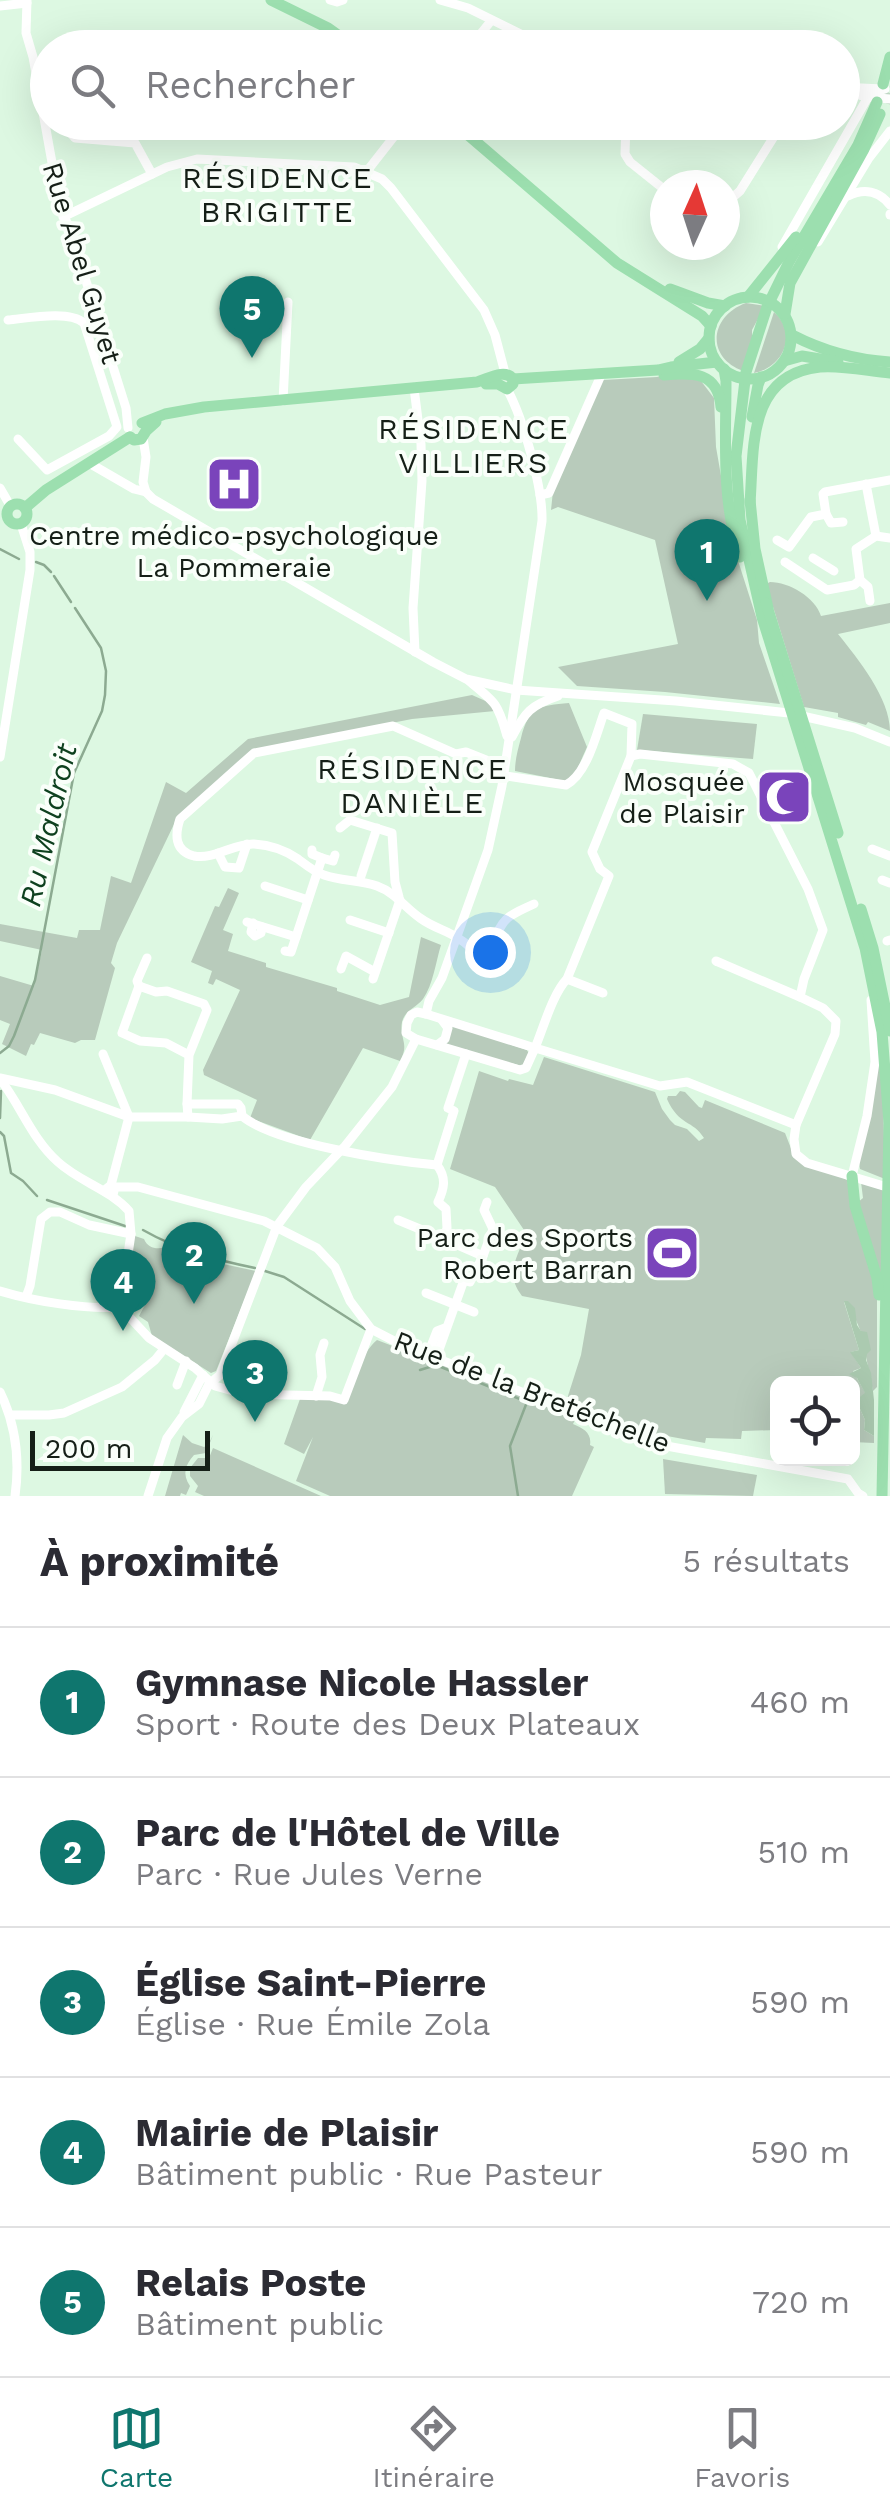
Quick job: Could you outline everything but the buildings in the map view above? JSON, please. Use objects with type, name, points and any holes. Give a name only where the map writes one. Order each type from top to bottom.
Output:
[{"type":"main road","points":[[271,0],[331,30]]},
{"type":"main road","points":[[890,56],[879,100],[858,145],[773,293],[746,372],[737,439],[737,490],[745,550],[873,948],[890,1031]]},
{"type":"main road","points":[[781,310],[796,272],[880,119],[879,100]]},
{"type":"main road","points":[[860,131],[879,100]]},
{"type":"main road","points":[[474,140],[617,263],[702,316],[710,332],[711,350],[726,381],[724,450],[736,544],[765,613],[846,884],[872,978],[886,1063],[890,1123],[885,1496]]},
{"type":"main road","points":[[754,297],[855,140]]},
{"type":"main road","points":[[617,263],[685,296],[724,306]]},
{"type":"main road","points":[[13,516],[46,490],[174,412],[671,367],[720,365],[736,376],[757,378],[774,371],[784,361],[792,335],[781,310],[754,297],[735,300],[715,317],[698,352],[671,367]]},
{"type":"main road","points":[[792,335],[843,356],[890,362]]},
{"type":"main road","points":[[784,361],[810,356],[871,371]]},
{"type":"main road","points":[[750,503],[755,428],[765,401],[778,385],[818,367],[890,373]]},
{"type":"main road","points":[[641,372],[664,376],[690,373],[708,380],[720,400],[724,450]]},
{"type":"main road","points":[[757,378],[750,432],[750,503],[765,613]]},
{"type":"main road","points":[[852,1176],[854,1206],[878,1278],[880,1316],[885,1323]]},
{"type":"main road","points":[[885,1496],[890,1430]]},
{"type":"street","points":[[330,0],[343,0]]},
{"type":"street","points":[[440,0],[468,8],[510,30]]},
{"type":"street","points":[[0,6],[27,1]]},
{"type":"street","name":"Rue Abel Guyet","points":[[27,1],[26,33],[30,47]]},
{"type":"street","points":[[484,30],[491,21]]},
{"type":"street","points":[[796,272],[802,269],[890,130]]},
{"type":"street","name":"Rue Abel Guyet","points":[[47,140],[63,216],[126,408],[146,456],[146,492]]},
{"type":"street","points":[[99,140],[135,143],[152,174]]},
{"type":"street","points":[[367,171],[391,140]]},
{"type":"street","points":[[625,140],[625,154],[630,162],[650,178]]},
{"type":"street","points":[[740,191],[772,140]]},
{"type":"street","points":[[63,216],[152,174],[197,159],[354,166],[382,179],[391,188],[484,310],[518,414],[540,495],[542,522],[504,775],[488,850],[426,1014]]},
{"type":"street","points":[[846,198],[868,191],[890,205]]},
{"type":"street","points":[[284,402],[288,302]]},
{"type":"street","points":[[8,320],[78,317],[84,323],[116,427],[113,433],[48,470],[18,439]]},
{"type":"street","points":[[98,367],[111,362]]},
{"type":"street","points":[[540,495],[549,493],[602,373]]},
{"type":"street","points":[[414,388],[422,481],[413,608],[415,652]]},
{"type":"street","points":[[89,463],[146,492],[466,679],[495,701],[508,744]]},
{"type":"street","points":[[843,522],[831,523],[822,494],[890,480]]},
{"type":"street","points":[[866,484],[876,536]]},
{"type":"street","points":[[0,488],[30,552],[0,757]]},
{"type":"street","points":[[777,540],[789,547],[810,517],[826,514]]},
{"type":"street","points":[[870,601],[868,587],[860,580],[856,548],[876,536],[890,538]]},
{"type":"street","points":[[813,558],[834,571]]},
{"type":"street","points":[[785,562],[827,590],[854,585],[860,580]]},
{"type":"street","points":[[814,580],[824,564]]},
{"type":"street","points":[[466,679],[560,695],[771,710],[814,717],[890,742]]},
{"type":"street","points":[[508,744],[524,714],[537,703],[560,695]]},
{"type":"street","points":[[633,699],[632,756],[592,852],[608,876],[567,979],[561,985],[535,1048],[526,1068],[520,1070],[406,1033],[410,1015],[426,1014],[441,1020],[535,1048],[660,1086],[687,1082],[796,1125]]},
{"type":"street","points":[[392,887],[318,872],[280,849],[247,844],[191,856],[180,847],[175,834],[180,819],[254,753],[393,726],[456,754],[466,752],[486,760],[486,773],[566,785],[582,769],[604,713],[632,724]]},
{"type":"street","points":[[632,756],[733,764],[750,773],[823,930],[800,997]]},
{"type":"street","points":[[340,828],[350,820],[392,834],[392,887],[400,899],[416,916],[458,935],[472,949],[491,946]]},
{"type":"street","points":[[361,876],[377,828]]},
{"type":"street","points":[[218,852],[224,867],[238,868],[247,844]]},
{"type":"street","points":[[872,849],[890,856]]},
{"type":"street","points":[[312,850],[312,854],[333,861],[335,856]]},
{"type":"street","points":[[285,951],[291,952],[322,858]]},
{"type":"street","points":[[265,886],[308,900]]},
{"type":"street","points":[[341,969],[343,954],[374,975],[400,899]]},
{"type":"street","points":[[491,946],[507,916],[534,904]]},
{"type":"street","points":[[350,920],[389,932]]},
{"type":"street","points":[[254,924],[296,937]]},
{"type":"street","points":[[491,946],[500,956],[500,963]]},
{"type":"street","points":[[146,958],[122,1033],[140,1042],[166,1043],[189,1055]]},
{"type":"street","points":[[716,961],[823,1008],[836,1021],[835,1034],[796,1125],[796,1154],[807,1162],[890,1188]]},
{"type":"street","points":[[852,1176],[875,1062],[869,985],[872,978]]},
{"type":"street","points":[[567,979],[603,993]]},
{"type":"street","points":[[139,986],[167,991],[204,1004],[208,1010],[189,1055],[188,1117]]},
{"type":"street","points":[[437,1045],[445,1040],[448,1028],[441,1020]]},
{"type":"street","points":[[148,1496],[167,1438],[207,1378],[220,1376],[277,1226],[306,1186],[392,1088],[416,1039]]},
{"type":"street","points":[[103,1054],[129,1117],[108,1192]]},
{"type":"street","points":[[437,1166],[454,1111],[448,1108],[466,1054]]},
{"type":"street","points":[[0,1078],[54,1090],[129,1117],[242,1116]]},
{"type":"street","points":[[0,1078],[32,1132],[56,1160],[108,1192],[130,1211],[120,1307]]},
{"type":"street","points":[[188,1104],[238,1104],[242,1116],[250,1122],[276,1132],[341,1150],[437,1166],[444,1173],[444,1189],[438,1202],[446,1210],[448,1228],[444,1239]]},
{"type":"street","points":[[114,1176],[124,1187]]},
{"type":"street","points":[[108,1192],[114,1187],[150,1190],[277,1226],[318,1248],[335,1267],[350,1301],[371,1330],[344,1400],[244,1394],[222,1389],[164,1349],[120,1307]]},
{"type":"street","points":[[432,1356],[445,1335],[464,1280],[470,1282],[493,1229],[484,1210],[487,1202]]},
{"type":"street","points":[[26,1298],[41,1219],[50,1212],[130,1234]]},
{"type":"street","points":[[398,1220],[482,1256]]},
{"type":"street","points":[[0,1291],[26,1298],[120,1307]]},
{"type":"street","points":[[426,1292],[474,1312]]},
{"type":"street","name":"Rue de la Bretéchelle","points":[[371,1330],[650,1442],[848,1479],[864,1496]]},
{"type":"street","points":[[316,1396],[322,1377],[320,1355],[324,1343]]},
{"type":"street","points":[[6,1410],[50,1415],[64,1412],[122,1387],[164,1349]]},
{"type":"street","points":[[177,1385],[186,1361]]},
{"type":"street","points":[[182,1416],[199,1404],[207,1378]]},
{"type":"street","points":[[0,1392],[16,1460],[15,1496]]},
{"type":"green space","points":[[746,303],[765,306],[752,330],[752,344],[743,371],[722,356],[717,337],[725,317]]},
{"type":"green space","points":[[774,312],[785,330],[784,348],[773,364],[754,373]]},
{"type":"green space","points":[[691,368],[714,398],[716,447],[733,545],[780,704],[577,686],[558,667],[678,644],[655,540],[558,507],[551,510],[553,491],[603,380],[657,377]]},
{"type":"green space","points":[[766,584],[800,592],[821,616],[890,603],[890,623],[838,634],[879,692],[890,731],[838,717],[838,713],[804,707]]},
{"type":"green space","points":[[472,695],[490,703],[495,711],[412,719],[254,750],[177,818],[117,943],[111,963],[115,968],[95,1040],[75,1043],[40,1033],[26,1056],[2,1044],[10,1024],[0,1020],[0,976],[34,986],[42,950],[0,941],[0,924],[77,938],[79,930],[100,930],[111,876],[131,883],[166,782],[186,793],[248,739]]},
{"type":"green space","points":[[569,703],[587,747],[575,774],[565,781],[515,771],[528,719],[543,707]]},
{"type":"green space","points":[[643,714],[757,724],[753,759],[637,750]]},
{"type":"green space","points":[[228,888],[239,893],[223,930],[233,934],[228,951],[380,1005],[409,997],[421,937],[441,945],[426,993],[402,1022],[404,1050],[400,1061],[363,1048],[310,1140],[250,1118],[257,1100],[204,1075],[240,990],[216,979],[213,985],[208,983],[212,971],[191,962],[215,906],[219,907]]},
{"type":"green space","points":[[452,1025],[527,1050],[529,1054],[522,1066],[446,1046]]},
{"type":"green space","points":[[882,1054],[885,1179],[860,1169],[859,1162]]},
{"type":"green space","name":"Parc des Sports Robert Barran","points":[[544,1057],[655,1092],[670,1120],[699,1141],[704,1138],[700,1132],[676,1114],[667,1099],[685,1092],[699,1107],[705,1100],[785,1133],[792,1151],[847,1180],[877,1292],[877,1387],[873,1391],[861,1332],[850,1306],[844,1302],[859,1350],[851,1352],[861,1368],[853,1371],[856,1376],[770,1376],[770,1430],[742,1431],[741,1439],[706,1438],[705,1443],[667,1436],[665,1440],[570,1406],[567,1399],[581,1355],[589,1309],[522,1296],[513,1272],[526,1233],[495,1187],[450,1169],[479,1071],[533,1085]]},
{"type":"green space","points":[[861,1182],[885,1191],[882,1284],[857,1203],[863,1198]]},
{"type":"green space","points":[[132,1235],[152,1247],[171,1246],[209,1261],[256,1271],[216,1371],[211,1373],[152,1336],[148,1322],[139,1316],[152,1292],[149,1285],[126,1277]]},
{"type":"green space","points":[[844,1301],[855,1308],[857,1325],[867,1332],[871,1350],[866,1360],[874,1400],[874,1436],[864,1430],[860,1397],[865,1393],[860,1376],[849,1374],[861,1368],[850,1352],[859,1350]]},
{"type":"green space","points":[[377,1340],[582,1419],[573,1424],[586,1432],[594,1447],[572,1496],[330,1496],[296,1481],[313,1437],[304,1454],[284,1444],[300,1399],[330,1399],[346,1404],[362,1361]]},
{"type":"green space","name":"Parc des Sports Robert Barran","points":[[860,1409],[864,1430],[874,1436],[874,1443],[860,1442]]},
{"type":"green space","points":[[183,1435],[204,1447],[213,1435],[206,1453],[194,1455],[187,1466],[185,1474],[190,1486],[186,1495],[165,1496]]},
{"type":"green space","points":[[213,1448],[321,1496],[204,1496],[195,1492],[198,1486],[190,1476],[190,1468],[198,1458],[209,1458]]},
{"type":"green space","points":[[663,1459],[757,1475],[753,1496],[665,1494]]},
{"type":"waterway","name":"Ru Maldroit","points":[[0,549],[19,559]]},
{"type":"waterway","name":"Ru Maldroit","points":[[36,562],[51,572]]},
{"type":"waterway","name":"Ru Maldroit","points":[[54,576],[71,602]]},
{"type":"waterway","name":"Ru Maldroit","points":[[0,1053],[14,1036],[35,980],[74,773],[102,711],[105,695],[106,671],[101,648],[75,608]]},
{"type":"waterway","name":"Ru Maldroit","points":[[0,1118],[1,1091]]},
{"type":"waterway","name":"Ru Maldroit","points":[[0,1132],[11,1173],[37,1196]]},
{"type":"waterway","name":"Ru Maldroit","points":[[47,1200],[125,1226]]},
{"type":"waterway","name":"Ru Maldroit","points":[[143,1230],[198,1254],[255,1268]]},
{"type":"waterway","name":"Ru Maldroit","points":[[265,1271],[284,1277],[365,1329]]},
{"type":"waterway","name":"Ru Maldroit","points":[[420,1370],[436,1365],[527,1402],[510,1446],[518,1496]]},
{"type":"tunnel","points":[[885,103],[890,87]]},
{"type":"place","name":"Relais Poste","points":[[252,358]]},
{"type":"place","name":"Centre médico-psychologique La Pommeraie","points":[[234,484]]},
{"type":"place","name":"Gymnase Nicole Hassler","points":[[707,601]]},
{"type":"place","name":"Mosquée de Plaisir","points":[[784,797]]},
{"type":"place","name":"Parc des Sports Robert Barran","points":[[672,1253]]},
{"type":"place","name":"Parc de l'Hôtel de Ville","points":[[194,1304]]},
{"type":"place","name":"Mairie de Plaisir","points":[[123,1331]]},
{"type":"place","name":"Église Saint-Pierre","points":[[255,1422]]},
{"type":"district","name":"RÉSIDENCE BRIGITTE","points":[[278,194]]},
{"type":"district","name":"RÉSIDENCE VILLIERS","points":[[474,445]]},
{"type":"district","name":"RÉSIDENCE DANIÈLE","points":[[413,785]]}]
